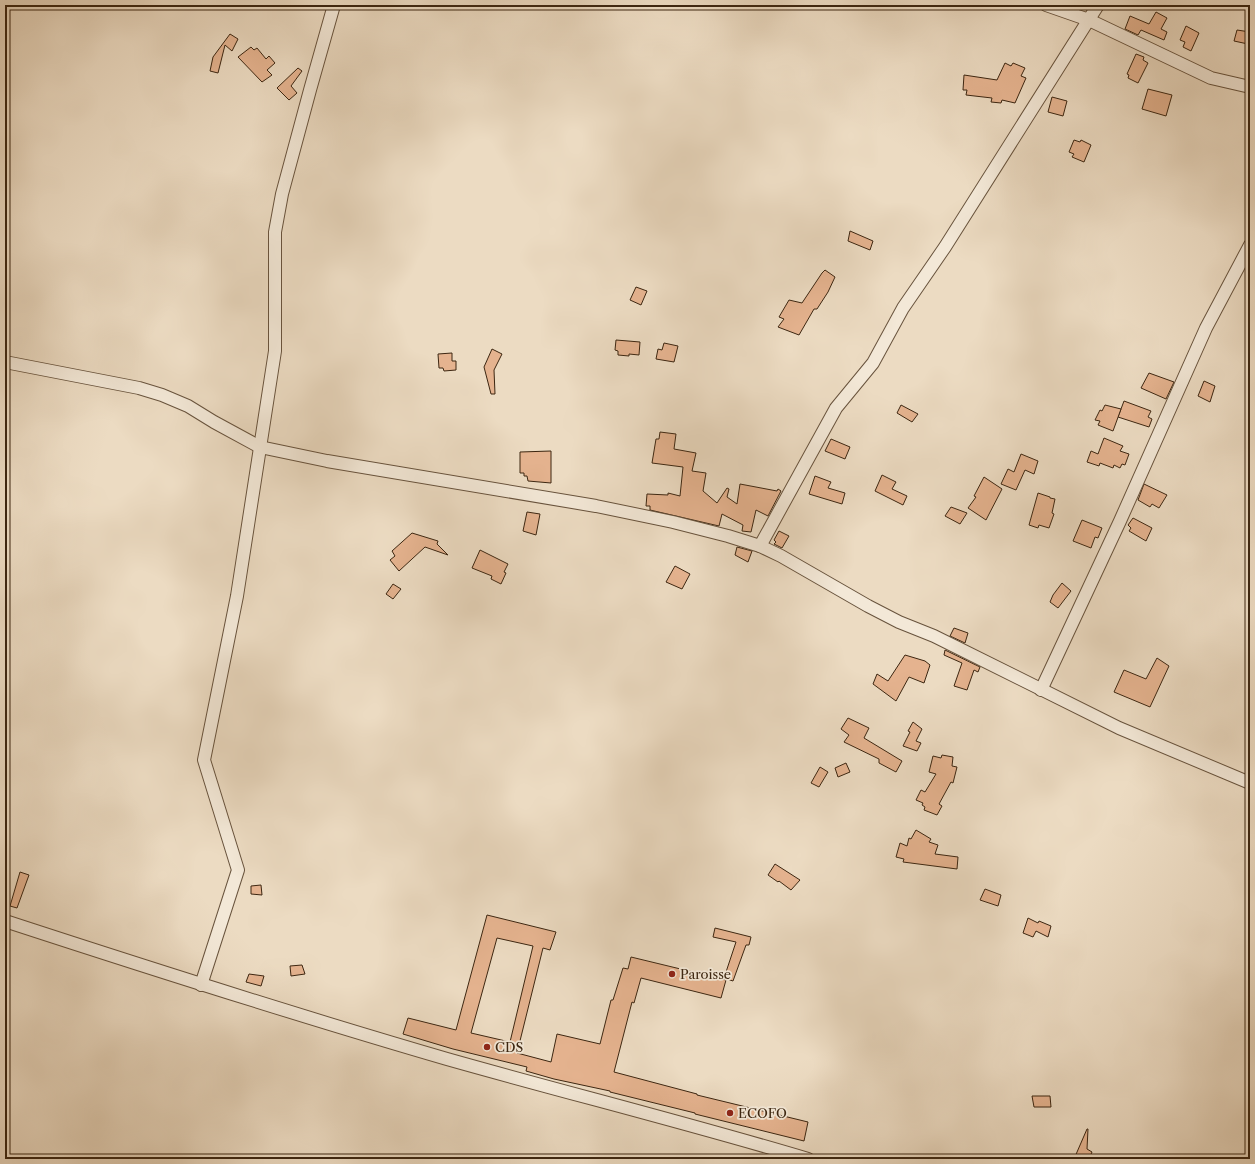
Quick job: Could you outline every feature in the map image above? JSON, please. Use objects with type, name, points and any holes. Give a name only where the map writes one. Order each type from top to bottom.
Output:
[{"type":"street","points":[[201,985],[238,870],[204,760],[237,596],[275,351],[275,232],[282,194],[334,5]]},
{"type":"street","points":[[1046,5],[1089,20],[1211,78],[1250,87]]},
{"type":"street","points":[[760,546],[836,408],[873,363],[902,308],[945,247],[1098,5]]},
{"type":"street","points":[[1041,690],[1206,328],[1250,245]]},
{"type":"street","points":[[5,362],[139,388],[162,395],[188,406],[260,447],[327,461],[596,506],[681,524],[760,546],[781,556],[899,622],[934,636],[1119,728],[1250,784]]},
{"type":"street","points":[[5,921],[201,985],[448,1059],[742,1139],[808,1159]]},
{"type":"building","points":[[1156,12],[1167,18],[1161,29],[1167,32],[1164,40],[1141,30],[1138,35],[1125,29],[1130,16],[1149,24]]},
{"type":"building","points":[[1186,26],[1199,33],[1191,51],[1183,47],[1185,42],[1180,40]]},
{"type":"building","points":[[1237,30],[1250,32],[1248,44],[1234,41]]},
{"type":"building","points":[[230,34],[238,39],[232,51],[225,45],[218,73],[210,71],[213,57]]},
{"type":"building","points":[[251,47],[254,50],[257,48],[266,59],[269,56],[275,63],[267,70],[272,75],[262,82],[238,57]]},
{"type":"building","points":[[1136,54],[1144,57],[1143,60],[1148,63],[1138,83],[1128,78],[1129,75],[1127,74]]},
{"type":"building","points":[[1005,63],[1011,66],[1013,63],[1025,68],[1021,76],[1026,78],[1015,103],[1002,100],[1001,103],[991,102],[992,98],[966,95],[967,90],[963,90],[964,75],[997,80]]},
{"type":"building","points":[[298,68],[302,71],[291,86],[297,93],[289,100],[277,88]]},
{"type":"building","points":[[1148,89],[1172,95],[1166,116],[1142,109]]},
{"type":"building","points":[[1052,97],[1067,101],[1063,116],[1048,112]]},
{"type":"building","points":[[1074,140],[1080,142],[1081,140],[1091,145],[1084,162],[1072,157],[1074,154],[1069,152]]},
{"type":"building","points":[[850,231],[873,241],[870,250],[848,241]]},
{"type":"building","points":[[825,270],[835,277],[828,292],[817,309],[814,309],[799,335],[778,327],[784,319],[779,317],[789,300],[802,303]]},
{"type":"building","points":[[636,287],[647,291],[641,305],[630,300]]},
{"type":"building","points":[[616,340],[640,342],[639,355],[618,355],[618,351],[615,350]]},
{"type":"building","points":[[664,343],[678,346],[674,362],[656,359],[658,349],[662,350]]},
{"type":"building","points":[[492,349],[502,354],[494,370],[495,394],[491,394],[484,367]]},
{"type":"building","points":[[452,353],[452,361],[456,361],[456,370],[444,371],[443,368],[439,368],[438,354]]},
{"type":"building","points":[[1149,373],[1174,382],[1166,399],[1141,388]]},
{"type":"building","points":[[1204,381],[1215,386],[1210,402],[1198,396]]},
{"type":"building","points":[[1124,401],[1151,411],[1148,417],[1152,419],[1149,427],[1118,417]]},
{"type":"building","points":[[901,405],[918,414],[912,422],[897,413]]},
{"type":"building","points":[[1105,405],[1121,409],[1113,431],[1098,425],[1100,421],[1095,420],[1100,410],[1102,411]]},
{"type":"building","points":[[660,432],[676,434],[674,449],[696,453],[692,471],[706,473],[703,491],[717,503],[727,488],[729,489],[727,497],[737,504],[740,484],[777,491],[778,489],[781,491],[768,516],[756,510],[751,532],[742,531],[743,525],[722,514],[719,526],[650,510],[650,506],[646,506],[647,494],[668,495],[668,493],[680,496],[683,467],[652,463],[656,439],[659,439]]},
{"type":"building","points":[[1104,438],[1123,446],[1120,451],[1129,454],[1125,465],[1122,464],[1120,468],[1114,465],[1113,468],[1100,463],[1099,466],[1087,462],[1091,451],[1098,454]]},
{"type":"building","points":[[831,439],[850,447],[845,459],[825,451]]},
{"type":"building","points":[[551,451],[551,483],[528,481],[527,476],[524,476],[524,473],[520,473],[520,452]]},
{"type":"building","points":[[1021,454],[1038,461],[1034,474],[1025,470],[1016,490],[1001,484],[1008,469],[1014,472]]},
{"type":"building","points":[[882,475],[896,482],[892,489],[907,496],[903,505],[875,491]]},
{"type":"building","points":[[815,476],[831,482],[828,488],[845,493],[842,504],[809,494]]},
{"type":"building","points":[[984,477],[1002,489],[986,520],[968,508],[976,497],[974,496]]},
{"type":"building","points":[[1144,484],[1167,495],[1159,508],[1152,504],[1150,507],[1138,500]]},
{"type":"building","points":[[1038,493],[1055,499],[1052,513],[1054,514],[1049,528],[1039,525],[1038,528],[1029,525]]},
{"type":"building","points":[[951,507],[967,513],[960,524],[945,516]]},
{"type":"building","points":[[527,512],[540,514],[536,535],[523,531]]},
{"type":"building","points":[[1133,518],[1152,528],[1146,541],[1129,531],[1131,528],[1128,525]]},
{"type":"building","points":[[1082,520],[1102,528],[1098,538],[1095,537],[1091,548],[1073,541]]},
{"type":"building","points":[[779,531],[789,536],[782,548],[774,544],[776,542],[774,540]]},
{"type":"building","points":[[412,533],[438,541],[437,544],[448,555],[425,547],[399,571],[390,560],[395,556],[392,551]]},
{"type":"building","points":[[737,547],[752,551],[748,562],[735,555]]},
{"type":"building","points":[[480,550],[508,564],[501,584],[491,579],[492,576],[472,568]]},
{"type":"building","points":[[675,566],[690,574],[682,589],[666,582]]},
{"type":"building","points":[[1062,583],[1071,591],[1058,608],[1050,602],[1053,595]]},
{"type":"building","points":[[393,584],[401,589],[393,599],[386,594]]},
{"type":"building","points":[[954,628],[968,633],[965,643],[950,636]]},
{"type":"building","points":[[945,650],[980,667],[978,672],[974,670],[967,690],[954,686],[962,663],[944,655]]},
{"type":"building","points":[[905,655],[925,661],[930,665],[924,683],[909,677],[896,701],[873,684],[877,674],[888,681]]},
{"type":"building","points":[[1157,658],[1169,666],[1150,707],[1114,692],[1124,670],[1146,679]]},
{"type":"building","points":[[848,718],[869,728],[864,738],[902,761],[896,772],[879,763],[879,759],[844,742],[849,735],[841,729]]},
{"type":"building","points":[[913,722],[922,729],[916,741],[921,743],[917,751],[903,746]]},
{"type":"building","points":[[942,755],[953,757],[952,766],[957,767],[953,783],[951,782],[939,804],[942,806],[937,815],[924,810],[925,807],[922,805],[923,803],[916,800],[921,790],[925,792],[936,774],[929,772],[933,756],[941,758]]},
{"type":"building","points":[[846,763],[850,772],[838,777],[835,768]]},
{"type":"building","points":[[820,767],[828,772],[819,787],[811,783]]},
{"type":"building","points":[[916,830],[931,839],[929,842],[938,845],[935,854],[958,857],[957,869],[903,862],[904,859],[896,857],[900,843],[907,846],[909,838],[911,839]]},
{"type":"building","points":[[775,864],[800,880],[791,890],[768,875]]},
{"type":"building","points":[[20,872],[29,875],[17,908],[10,906]]},
{"type":"building","points":[[261,885],[262,895],[251,894],[251,886]]},
{"type":"building","points":[[985,889],[1001,895],[998,906],[980,900]]},
{"type":"building","points":[[487,915],[556,932],[550,950],[543,948],[517,1053],[551,1062],[557,1034],[600,1044],[611,1000],[613,1000],[623,968],[628,969],[631,957],[726,980],[721,998],[641,978],[634,1003],[632,1002],[614,1072],[697,1095],[808,1122],[804,1141],[610,1091],[554,1079],[526,1071],[527,1067],[453,1049],[403,1034],[408,1018],[456,1030]],"holes":[[[497,938],[533,946],[510,1042],[471,1033]]]},
{"type":"building","points":[[1028,918],[1038,923],[1039,921],[1051,926],[1048,937],[1036,931],[1033,937],[1023,933]]},
{"type":"building","points":[[715,928],[751,937],[749,945],[746,945],[733,981],[724,978],[736,942],[713,937]]},
{"type":"building","points":[[302,965],[305,974],[291,976],[290,966]]},
{"type":"building","points":[[249,974],[264,976],[261,986],[246,982]]},
{"type":"building","points":[[1032,1096],[1050,1096],[1051,1107],[1034,1107]]},
{"type":"building","points":[[1087,1129],[1087,1149],[1092,1152],[1089,1159],[1074,1159]]},
{"type":"place","name":"Paroisse","points":[[672,974]]},
{"type":"place","name":"CDS","points":[[487,1047]]},
{"type":"place","name":"ECOFO","points":[[730,1113]]}]
